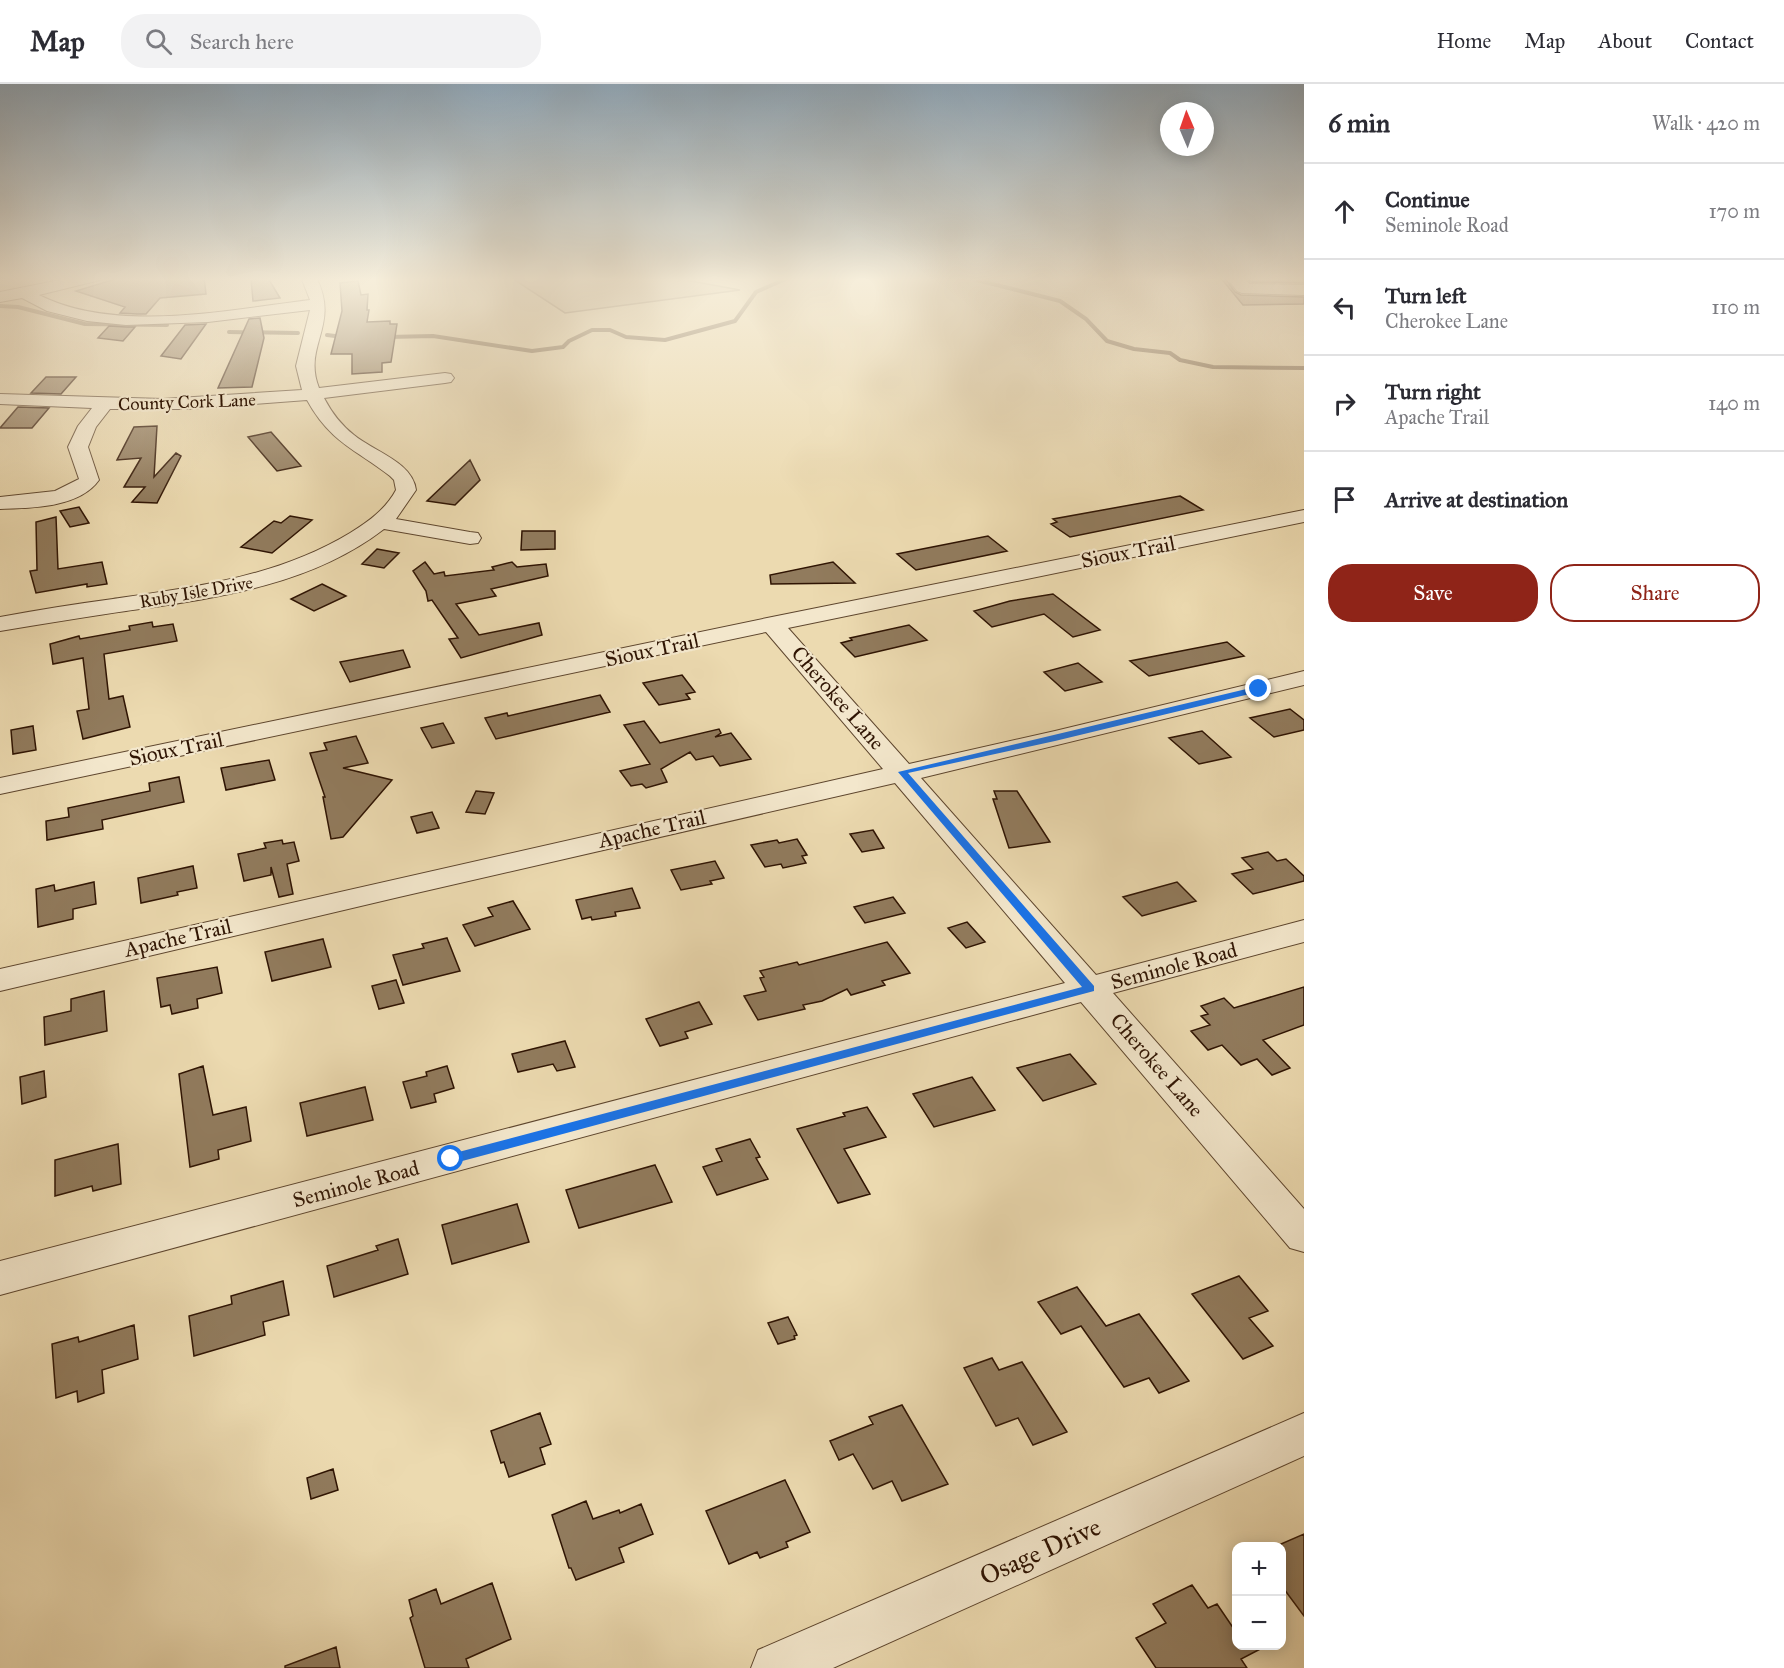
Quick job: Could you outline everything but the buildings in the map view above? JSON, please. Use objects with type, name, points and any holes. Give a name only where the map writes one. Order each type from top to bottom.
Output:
[{"type":"street","points":[[310,351],[305,368],[312,394]]},
{"type":"street","name":"County Cork Lane","points":[[0,399],[105,404],[189,404],[312,394],[445,378]]},
{"type":"street","name":"Ruby Isle Drive","points":[[0,624],[208,592],[262,581],[300,568],[333,553],[380,522],[402,499],[406,490],[404,479],[397,471],[369,454],[336,428],[312,394]]},
{"type":"street","points":[[0,503],[63,495],[86,485],[89,480],[78,447],[87,426],[105,404]]},
{"type":"street","name":"Sioux Trail","points":[[0,786],[772,624],[1304,516]]},
{"type":"street","points":[[380,522],[470,538]]},
{"type":"street","name":"Cherokee Lane","points":[[772,624],[1304,1236]]},
{"type":"street","name":"Apache Trail","points":[[0,980],[902,772],[1055,739],[1304,678]]},
{"type":"street","name":"Seminole Road","points":[[0,1278],[1304,932]]},
{"type":"street","name":"Osage Drive","points":[[776,1668],[1304,1434]]},
{"type":"waterway","points":[[1151,351],[1170,353],[1180,360],[1213,367],[1304,368]]},
{"type":"route","points":[[451,1159],[1090,988],[902,772],[1055,739],[1259,689]]}]
